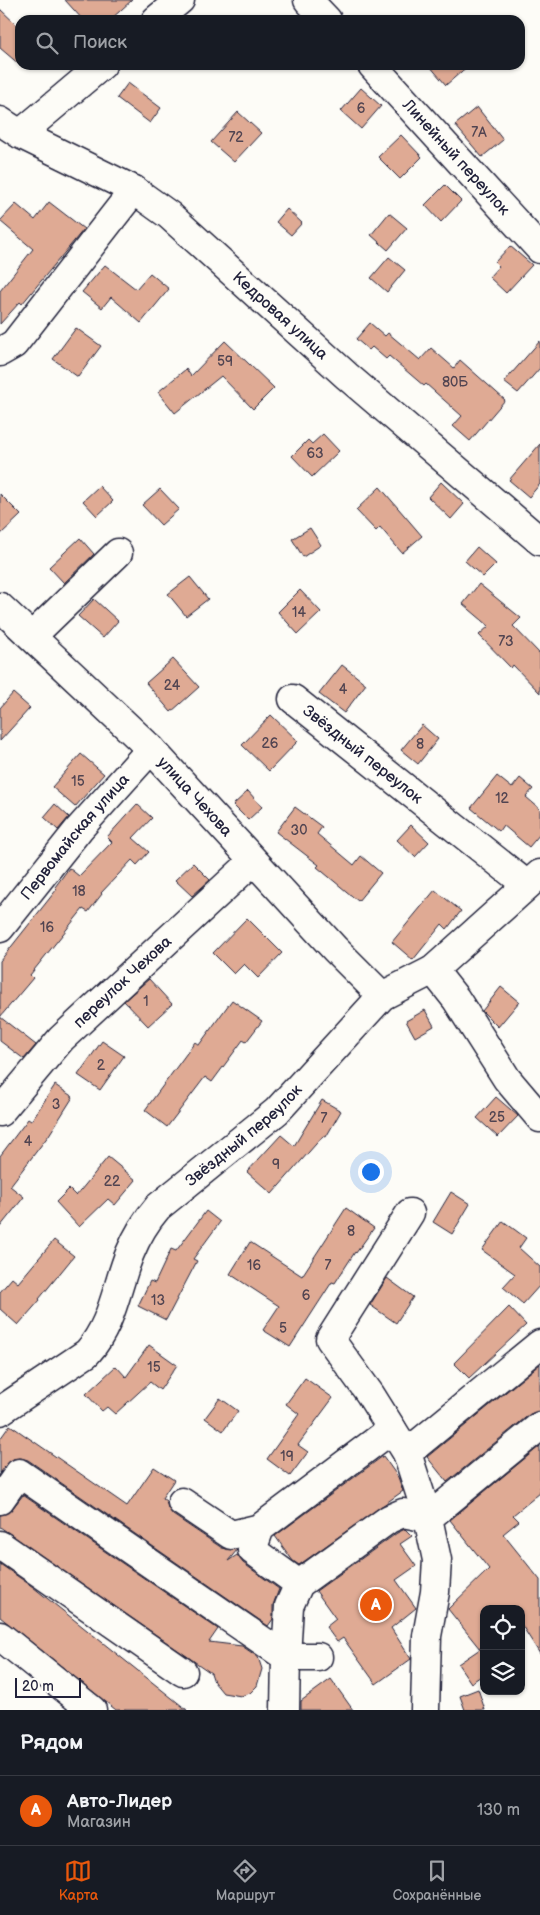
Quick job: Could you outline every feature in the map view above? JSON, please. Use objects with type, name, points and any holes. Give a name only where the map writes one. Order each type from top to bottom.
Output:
[{"type":"street","points":[[162,15],[180,0]]},
{"type":"street","points":[[308,0],[322,15]]},
{"type":"street","points":[[10,128],[95,70]]},
{"type":"street","name":"Линейный переулок","points":[[377,70],[540,249]]},
{"type":"street","name":"Кедровая улица","points":[[10,128],[134,190],[169,215],[347,376],[537,531]]},
{"type":"street","points":[[0,352],[14,344],[134,190]]},
{"type":"street","points":[[32,636],[118,554]]},
{"type":"street","name":"улица Чехова","points":[[0,607],[152,749],[253,861],[382,996]]},
{"type":"street","name":"Звёздный переулок","points":[[0,1411],[87,1352],[104,1330],[130,1254],[144,1224],[175,1192],[278,1111],[382,996],[432,970],[533,880],[293,699]]},
{"type":"street","name":"Первомайская улица","points":[[0,928],[79,829],[152,749]]},
{"type":"street","name":"переулок Чехова","points":[[0,1112],[61,1039],[253,861]]},
{"type":"street","points":[[432,970],[456,999],[507,1079],[540,1118]]},
{"type":"street","points":[[410,1213],[330,1339],[408,1453],[428,1518],[438,1560],[435,1592],[427,1636],[424,1710]]},
{"type":"street","points":[[408,1453],[540,1344]]},
{"type":"street","points":[[428,1518],[540,1426]]},
{"type":"street","points":[[182,1502],[231,1535],[260,1528],[392,1429]]},
{"type":"street","points":[[0,1500],[19,1473],[286,1657],[318,1657]]},
{"type":"street","points":[[285,1710],[289,1606],[299,1584],[389,1519],[420,1491]]},
{"type":"street","points":[[389,1519],[404,1513],[428,1518]]},
{"type":"street","points":[[260,1528],[252,1550],[299,1584]]},
{"type":"street","points":[[0,1545],[183,1672]]},
{"type":"street","points":[[0,1636],[92,1710]]},
{"type":"building","points":[[65,0],[132,0],[116,15],[78,15]]},
{"type":"building","points":[[0,9],[15,23],[15,61],[0,48]]},
{"type":"building","points":[[433,70],[463,70],[446,85]]},
{"type":"building","points":[[128,83],[161,108],[150,123],[117,98]]},
{"type":"building","points":[[361,88],[381,106],[361,129],[341,111]]},
{"type":"building","points":[[477,107],[503,140],[482,157],[455,125]]},
{"type":"building","points":[[238,112],[261,133],[234,162],[211,142]]},
{"type":"building","points":[[401,135],[422,157],[400,179],[378,157]]},
{"type":"building","points":[[445,185],[461,201],[441,222],[425,205]]},
{"type":"building","points":[[49,202],[84,229],[22,304],[20,302],[0,324],[0,291],[33,249],[0,221],[16,204],[35,220]]},
{"type":"building","points":[[287,209],[302,223],[291,235],[276,222]]},
{"type":"building","points":[[389,213],[407,228],[388,250],[371,235]]},
{"type":"building","points":[[510,246],[532,265],[506,293],[489,277],[499,266],[495,262]]},
{"type":"building","points":[[389,257],[405,270],[387,292],[371,278]]},
{"type":"building","points":[[105,265],[136,289],[150,273],[169,289],[141,323],[111,297],[102,308],[82,292]]},
{"type":"building","points":[[370,323],[385,336],[388,333],[420,360],[431,348],[454,368],[460,360],[505,400],[470,441],[453,426],[462,416],[426,384],[424,386],[389,356],[386,359],[372,347],[369,350],[356,339]]},
{"type":"building","points":[[76,328],[101,346],[78,377],[53,359]]},
{"type":"building","points":[[225,341],[274,388],[253,409],[221,376],[175,413],[158,392],[186,369],[191,376]]},
{"type":"building","points":[[540,341],[540,368],[518,393],[504,382]]},
{"type":"building","points":[[323,434],[339,451],[312,477],[292,456],[308,440],[312,444]]},
{"type":"building","points":[[540,444],[540,484],[529,497],[509,480]]},
{"type":"building","points":[[441,482],[464,504],[451,519],[428,497]]},
{"type":"building","points":[[99,486],[113,501],[97,516],[83,501]]},
{"type":"building","points":[[380,487],[422,536],[402,553],[380,527],[376,531],[356,510]]},
{"type":"building","points":[[160,489],[179,509],[161,525],[142,505]]},
{"type":"building","points":[[0,494],[21,515],[0,535]]},
{"type":"building","points":[[310,528],[321,545],[303,557],[292,539]]},
{"type":"building","points":[[80,538],[94,554],[64,583],[49,567]]},
{"type":"building","points":[[477,547],[496,564],[483,577],[465,561]]},
{"type":"building","points":[[190,577],[208,599],[186,616],[168,594]]},
{"type":"building","points":[[479,584],[521,618],[513,626],[540,654],[540,693],[513,665],[511,668],[479,635],[489,626],[463,604]]},
{"type":"building","points":[[300,590],[321,612],[298,634],[278,612]]},
{"type":"building","points":[[94,599],[118,621],[103,638],[78,616]]},
{"type":"building","points":[[173,659],[199,687],[171,712],[146,683]]},
{"type":"building","points":[[342,665],[366,684],[344,713],[319,694]]},
{"type":"building","points":[[13,693],[30,708],[0,741],[0,708]]},
{"type":"building","points":[[271,715],[298,741],[269,771],[242,745]]},
{"type":"building","points":[[422,725],[438,739],[418,764],[401,750]]},
{"type":"building","points":[[81,754],[104,774],[75,807],[52,787]]},
{"type":"building","points":[[497,776],[512,788],[520,778],[533,789],[526,797],[540,809],[540,834],[529,847],[503,825],[499,831],[471,808]]},
{"type":"building","points":[[248,791],[262,807],[248,820],[233,805]]},
{"type":"building","points":[[55,804],[69,817],[58,830],[44,817]]},
{"type":"building","points":[[137,804],[152,818],[133,838],[149,852],[137,865],[132,860],[101,893],[88,912],[83,909],[30,975],[33,978],[0,1017],[0,961],[57,889],[55,887],[69,868],[79,876],[112,842],[107,837]]},
{"type":"building","points":[[295,807],[322,827],[317,834],[354,865],[361,856],[381,873],[358,901],[317,867],[319,865],[276,832]]},
{"type":"building","points":[[411,825],[429,842],[415,857],[397,840]]},
{"type":"building","points":[[193,863],[210,880],[192,896],[175,880]]},
{"type":"building","points":[[435,890],[461,911],[447,929],[442,924],[413,960],[392,942]]},
{"type":"building","points":[[247,918],[282,953],[258,978],[244,964],[234,974],[213,953]]},
{"type":"building","points":[[149,979],[172,1004],[148,1026],[124,1001]]},
{"type":"building","points":[[501,987],[519,1002],[498,1027],[482,1011]]},
{"type":"building","points":[[232,1000],[262,1021],[246,1042],[243,1040],[212,1082],[205,1077],[167,1127],[145,1110],[195,1042],[199,1045]]},
{"type":"building","points":[[425,1010],[434,1026],[415,1037],[406,1021]]},
{"type":"building","points":[[0,1017],[36,1045],[24,1059],[0,1041]]},
{"type":"building","points":[[102,1041],[124,1056],[100,1090],[78,1075]]},
{"type":"building","points":[[55,1085],[73,1097],[49,1135],[10,1186],[24,1197],[0,1227],[0,1156],[28,1119],[31,1121]]},
{"type":"building","points":[[496,1097],[518,1116],[498,1137],[477,1118]]},
{"type":"building","points":[[322,1100],[341,1111],[326,1137],[323,1136],[272,1194],[247,1172],[281,1135],[294,1146]]},
{"type":"building","points":[[108,1157],[136,1180],[115,1205],[108,1199],[79,1227],[56,1202],[69,1189],[76,1196]]},
{"type":"building","points":[[451,1192],[470,1204],[452,1234],[433,1222]]},
{"type":"building","points":[[346,1208],[374,1228],[355,1252],[335,1283],[332,1282],[290,1347],[263,1330],[279,1306],[230,1274],[250,1242],[302,1276]]},
{"type":"building","points":[[206,1211],[220,1222],[193,1259],[197,1261],[166,1320],[138,1306],[150,1281],[155,1283],[171,1249],[176,1251]]},
{"type":"building","points":[[503,1221],[526,1238],[519,1248],[540,1267],[540,1285],[523,1304],[503,1287],[515,1274],[482,1250]]},
{"type":"building","points":[[54,1240],[74,1256],[18,1325],[0,1309],[0,1292],[12,1278],[18,1283]]},
{"type":"building","points":[[387,1278],[413,1297],[396,1323],[370,1305]]},
{"type":"building","points":[[509,1307],[526,1325],[469,1378],[454,1363]]},
{"type":"building","points":[[149,1345],[177,1365],[160,1390],[150,1382],[115,1414],[107,1407],[102,1411],[86,1394],[116,1366],[126,1377]]},
{"type":"building","points":[[540,1364],[540,1411],[530,1414],[447,1482],[427,1457]]},
{"type":"building","points":[[305,1378],[333,1398],[298,1445],[308,1452],[290,1476],[267,1459],[299,1414],[286,1404]]},
{"type":"building","points":[[220,1398],[238,1411],[223,1431],[205,1418]]},
{"type":"building","points":[[10,1425],[127,1506],[154,1467],[174,1480],[162,1498],[166,1501],[173,1515],[222,1548],[237,1550],[228,1561],[237,1555],[243,1563],[279,1589],[273,1605],[273,1619],[268,1626],[28,1460],[21,1458],[13,1459],[0,1473],[0,1439]]},
{"type":"building","points":[[540,1446],[540,1493],[513,1515],[519,1521],[503,1534],[540,1580],[540,1654],[525,1630],[525,1605],[480,1605],[480,1649],[448,1609],[489,1569],[450,1520]]},
{"type":"building","points":[[383,1456],[398,1477],[403,1491],[299,1565],[293,1561],[275,1536]]},
{"type":"building","points":[[23,1495],[218,1629],[209,1642],[242,1646],[258,1657],[262,1669],[257,1686],[250,1693],[241,1696],[223,1693],[214,1682],[211,1673],[0,1527],[0,1515],[12,1509]]},
{"type":"building","points":[[405,1529],[412,1536],[400,1544],[416,1566],[396,1580],[416,1608],[391,1628],[411,1659],[376,1684],[343,1638],[337,1642],[326,1627],[336,1619],[316,1591]]},
{"type":"building","points":[[0,1564],[33,1587],[187,1710],[116,1710],[0,1617]]},
{"type":"building","points":[[480,1649],[480,1677],[471,1683],[458,1664]]},
{"type":"building","points":[[331,1679],[353,1710],[301,1710],[301,1701]]},
{"type":"building","points":[[478,1689],[485,1710],[465,1710],[460,1696]]},
{"type":"place","name":"Авто-Лидер","points":[[376,1605]]}]
